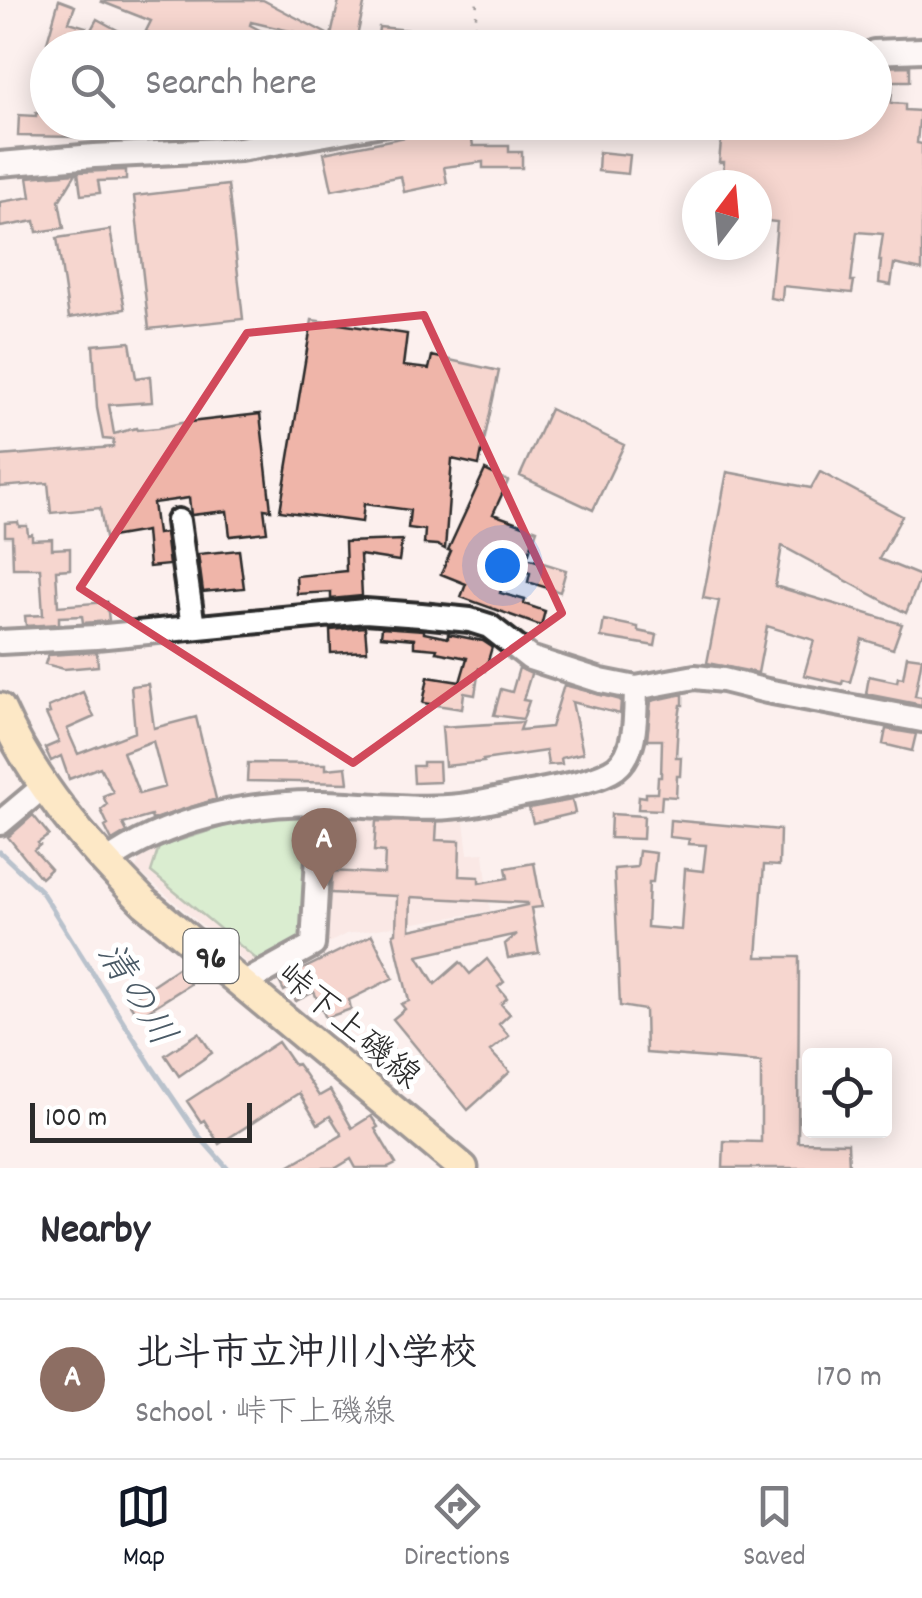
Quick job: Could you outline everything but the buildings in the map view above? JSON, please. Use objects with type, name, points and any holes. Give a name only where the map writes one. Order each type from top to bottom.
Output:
[{"type":"main road","name":"峠下上磯線","points":[[0,708],[43,787],[105,863],[146,902],[462,1168]]},
{"type":"street","points":[[892,51],[922,50]]},
{"type":"street","points":[[0,164],[240,149],[291,140]]},
{"type":"street","points":[[178,521],[193,627]]},
{"type":"street","points":[[0,642],[365,612],[470,620],[489,626],[530,658],[636,688],[695,677],[723,680],[922,720]]},
{"type":"street","points":[[105,863],[121,851],[159,834],[218,814],[262,806],[461,806],[596,777],[616,768],[626,756],[636,688]]},
{"type":"street","points":[[0,823],[43,787]]},
{"type":"street","points":[[243,984],[314,945],[321,803]]},
{"type":"path","points":[[475,30],[477,0]]},
{"type":"highlighted area","points":[[424,315],[562,613],[353,763],[80,588],[247,333]]},
{"type":"shaded area","points":[[304,808],[463,814],[468,854],[484,853],[490,911],[346,934],[263,977],[136,869],[145,847],[183,832]]},
{"type":"green space","points":[[306,813],[304,940],[261,963],[151,872],[159,847],[231,824]]},
{"type":"waterway","name":"清の川","points":[[0,852],[41,891],[152,1067],[198,1135],[227,1168]]},
{"type":"place","name":"北斗市立沖川小学校","points":[[324,890]]}]
